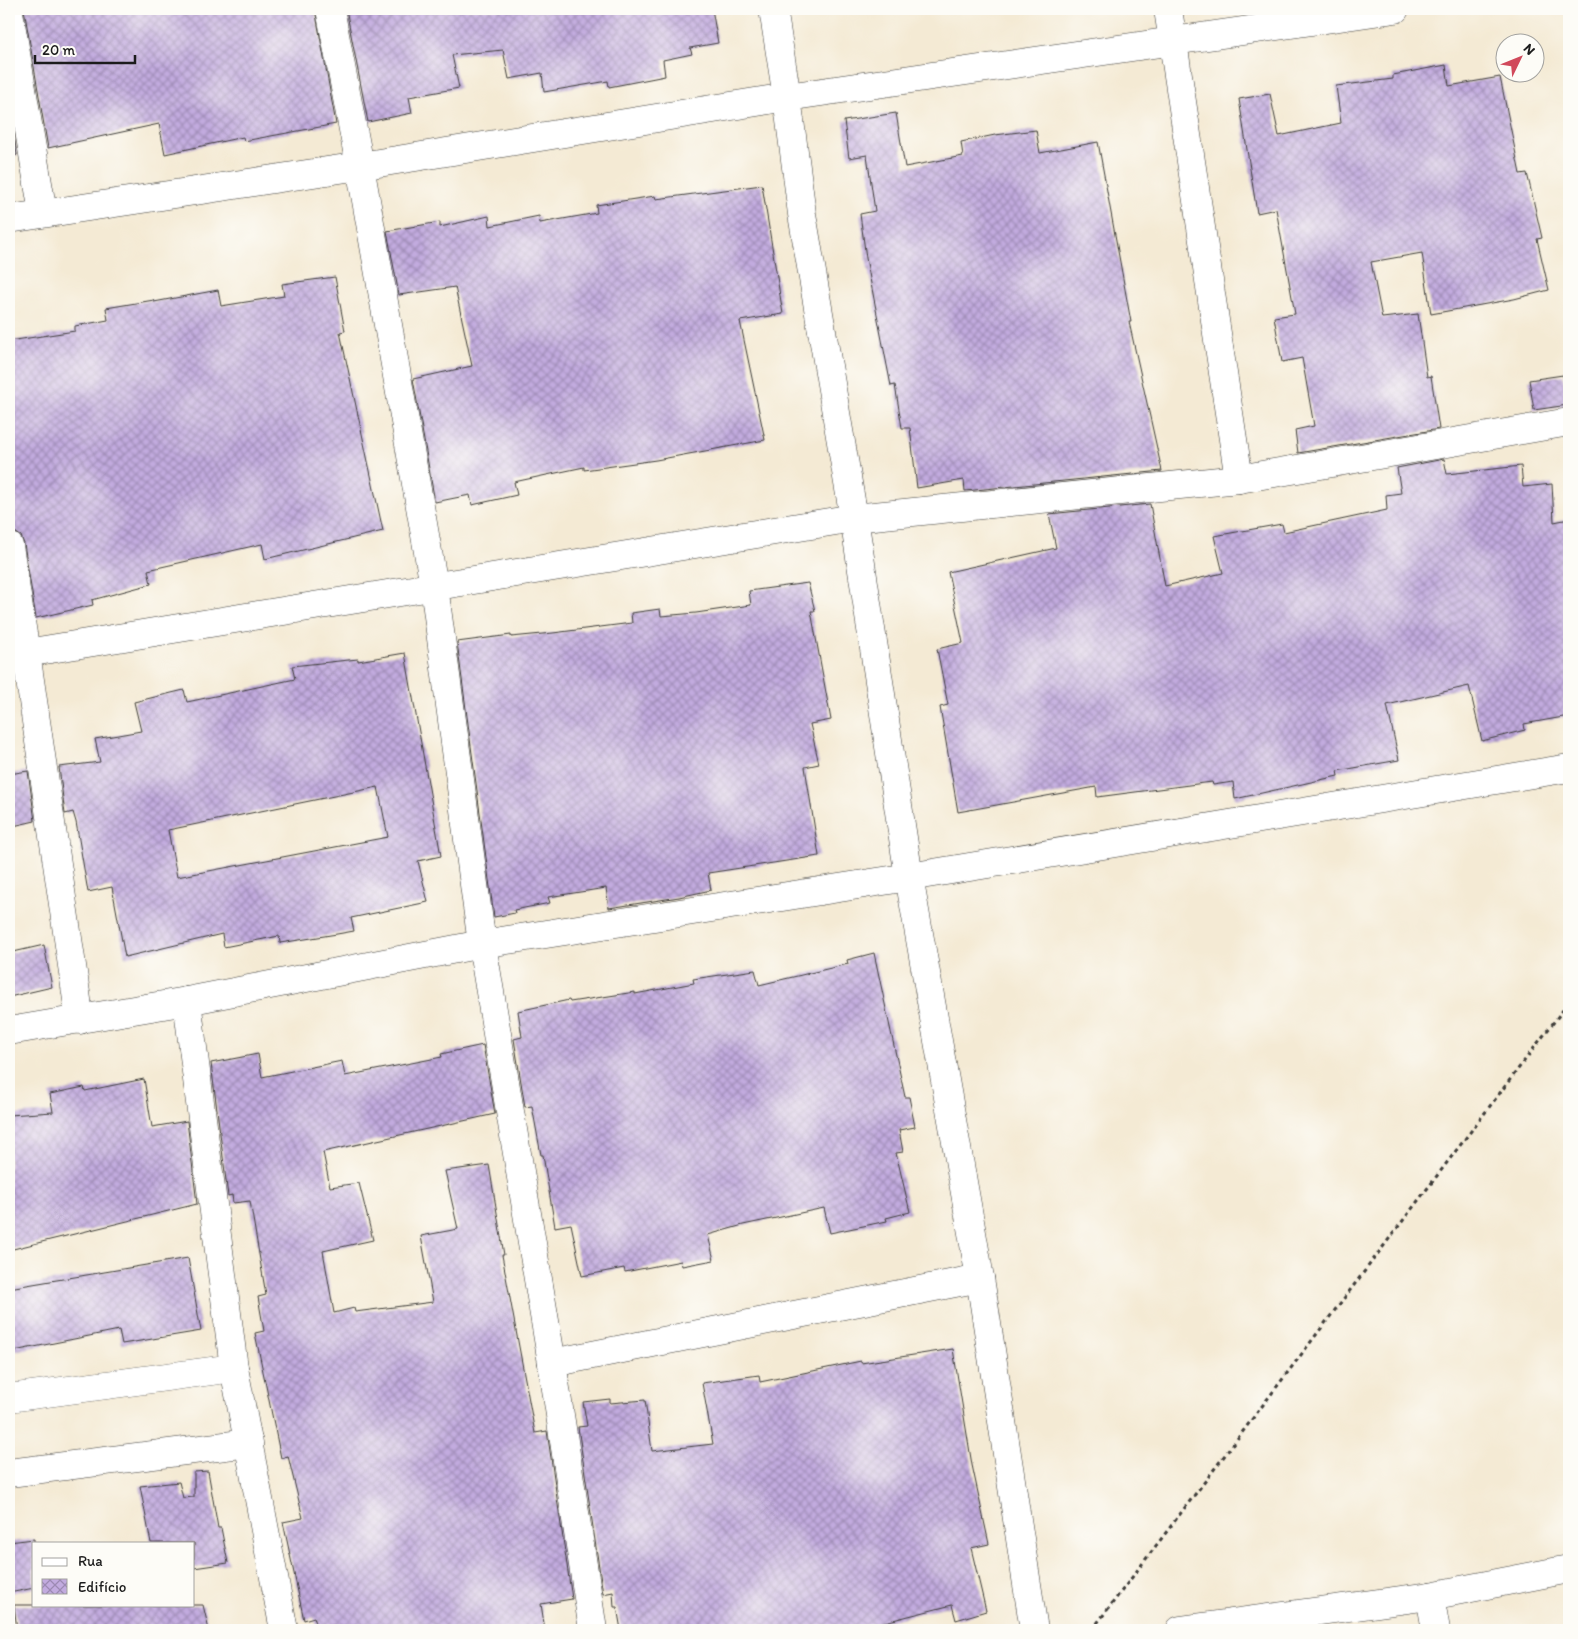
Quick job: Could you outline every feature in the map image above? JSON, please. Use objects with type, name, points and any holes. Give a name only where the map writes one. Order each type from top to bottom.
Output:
[{"type":"street","points":[[330,9],[360,166],[434,586],[482,944],[552,1363],[593,1630]]},
{"type":"street","points":[[773,9],[787,97],[802,214],[854,518],[909,877],[980,1278],[1034,1630]]},
{"type":"street","points":[[1168,9],[1239,479]]},
{"type":"street","points":[[9,219],[360,166],[787,97],[1395,9]]},
{"type":"street","points":[[9,12],[44,213]]},
{"type":"street","points":[[26,653],[854,518],[1239,479],[1569,422]]},
{"type":"street","points":[[9,546],[80,1020]]},
{"type":"street","points":[[9,1031],[187,1001],[482,944],[909,877],[1569,768]]},
{"type":"street","points":[[187,1001],[234,1368],[284,1630]]},
{"type":"street","points":[[552,1363],[980,1278]]},
{"type":"street","points":[[9,1398],[234,1368]]},
{"type":"street","points":[[9,1473],[249,1443]]},
{"type":"street","points":[[1180,1630],[1430,1596],[1569,1569]]},
{"type":"street","points":[[1430,1596],[1436,1630]]},
{"type":"path","points":[[1092,1630],[1569,1002]]},
{"type":"building","points":[[24,9],[315,9],[336,124],[244,141],[243,137],[165,154],[159,124],[48,148]]},
{"type":"building","points":[[346,9],[712,9],[718,43],[690,48],[692,54],[663,60],[665,76],[609,87],[608,81],[544,92],[542,73],[509,79],[503,50],[452,55],[459,88],[409,97],[412,113],[368,122]]},
{"type":"building","points":[[1446,65],[1449,86],[1496,78],[1496,82],[1501,82],[1520,174],[1527,173],[1542,238],[1537,239],[1549,290],[1514,299],[1431,314],[1422,253],[1371,262],[1382,318],[1418,314],[1427,377],[1431,376],[1439,429],[1298,453],[1295,430],[1314,426],[1302,358],[1282,362],[1274,317],[1295,314],[1276,209],[1257,213],[1239,99],[1270,94],[1279,136],[1341,123],[1336,86],[1393,79],[1393,75]]},
{"type":"building","points":[[9,104],[17,155],[9,158]]},
{"type":"building","points":[[896,113],[905,167],[963,156],[961,142],[995,135],[1036,130],[1040,153],[1098,142],[1131,322],[1129,322],[1162,471],[965,491],[964,480],[917,488],[910,428],[902,428],[895,385],[891,386],[866,258],[860,214],[875,211],[867,155],[849,158],[844,121]]},
{"type":"building","points":[[762,185],[783,314],[740,321],[765,440],[656,460],[584,470],[584,467],[514,482],[517,495],[472,505],[470,495],[435,502],[413,379],[472,366],[455,287],[399,295],[387,231],[440,222],[440,227],[489,216],[490,226],[539,216],[540,223],[597,213],[596,205],[655,196],[656,199]]},
{"type":"building","points":[[335,277],[345,331],[340,332],[383,531],[265,559],[262,544],[148,570],[151,584],[92,600],[93,605],[36,618],[24,544],[21,536],[13,531],[9,506],[9,341],[75,331],[75,326],[108,320],[106,308],[154,300],[154,302],[218,290],[221,306],[284,296],[282,284]]},
{"type":"building","points":[[1563,375],[1568,405],[1534,410],[1529,380]]},
{"type":"building","points":[[1444,459],[1447,474],[1521,466],[1523,487],[1552,484],[1554,522],[1569,519],[1569,716],[1524,724],[1525,730],[1482,741],[1469,686],[1387,705],[1399,760],[1337,771],[1338,776],[1235,799],[1233,782],[1213,785],[1212,782],[1097,797],[1096,787],[958,812],[940,707],[948,705],[937,649],[963,643],[948,572],[1056,548],[1049,514],[1150,504],[1165,586],[1223,573],[1214,536],[1282,524],[1284,532],[1387,510],[1386,495],[1401,493],[1397,468]]},
{"type":"building","points":[[808,583],[815,611],[811,611],[831,720],[810,724],[819,764],[805,767],[819,856],[708,873],[711,890],[679,897],[609,908],[606,888],[548,897],[550,903],[514,910],[515,913],[494,917],[457,642],[632,623],[631,613],[660,609],[661,616],[751,605],[749,591]]},
{"type":"building","points":[[405,653],[441,856],[418,861],[428,902],[351,918],[354,931],[280,943],[279,936],[224,947],[222,934],[125,957],[112,887],[88,892],[76,822],[73,812],[65,814],[59,767],[100,762],[95,739],[141,731],[134,702],[184,690],[187,702],[295,679],[292,666],[358,659],[358,661]],"holes":[[[378,787],[388,837],[177,877],[168,830]]]},
{"type":"building","points":[[28,771],[35,821],[9,827],[9,774]]},
{"type":"building","points":[[44,945],[52,987],[9,997],[9,953]]},
{"type":"building","points":[[874,953],[905,1097],[909,1097],[915,1127],[899,1130],[903,1152],[896,1153],[910,1212],[886,1218],[887,1221],[830,1233],[824,1208],[743,1225],[708,1235],[714,1260],[682,1266],[681,1261],[625,1272],[624,1268],[582,1276],[571,1224],[555,1227],[543,1155],[541,1155],[532,1106],[525,1107],[514,1039],[522,1037],[518,1011],[569,1000],[570,1002],[635,992],[635,994],[694,983],[693,979],[755,970],[759,985],[848,964],[847,960]]},
{"type":"building","points":[[483,1045],[495,1114],[323,1152],[330,1187],[359,1183],[373,1240],[323,1251],[334,1313],[354,1308],[355,1312],[433,1302],[421,1236],[458,1229],[445,1171],[489,1165],[504,1255],[502,1255],[535,1433],[547,1431],[572,1599],[541,1604],[545,1630],[318,1630],[314,1617],[304,1620],[283,1522],[303,1518],[288,1456],[281,1458],[255,1333],[264,1331],[258,1297],[266,1295],[250,1201],[233,1203],[232,1195],[228,1196],[211,1063],[258,1054],[262,1077],[342,1061],[345,1076],[442,1057],[441,1054]]},
{"type":"building","points":[[144,1079],[152,1127],[187,1121],[197,1204],[9,1250],[9,1115],[53,1112],[50,1094],[84,1087],[85,1091]]},
{"type":"building","points":[[188,1258],[201,1331],[122,1344],[119,1330],[9,1352],[9,1288]]},
{"type":"building","points":[[953,1349],[972,1465],[989,1544],[971,1548],[986,1611],[956,1620],[952,1605],[885,1622],[839,1630],[621,1630],[617,1607],[614,1607],[613,1592],[603,1594],[578,1427],[587,1426],[583,1402],[610,1399],[610,1403],[645,1400],[652,1451],[713,1444],[702,1383],[759,1375],[760,1382],[861,1361],[861,1363]]},
{"type":"building","points":[[208,1471],[218,1528],[221,1528],[228,1563],[195,1568],[195,1542],[151,1542],[140,1486],[179,1482],[183,1498],[194,1497],[194,1472]]},
{"type":"building","points":[[34,1539],[34,1542],[32,1542],[32,1588],[9,1593],[9,1542]]},
{"type":"building","points":[[14,1605],[203,1605],[209,1630],[17,1630]]}]
